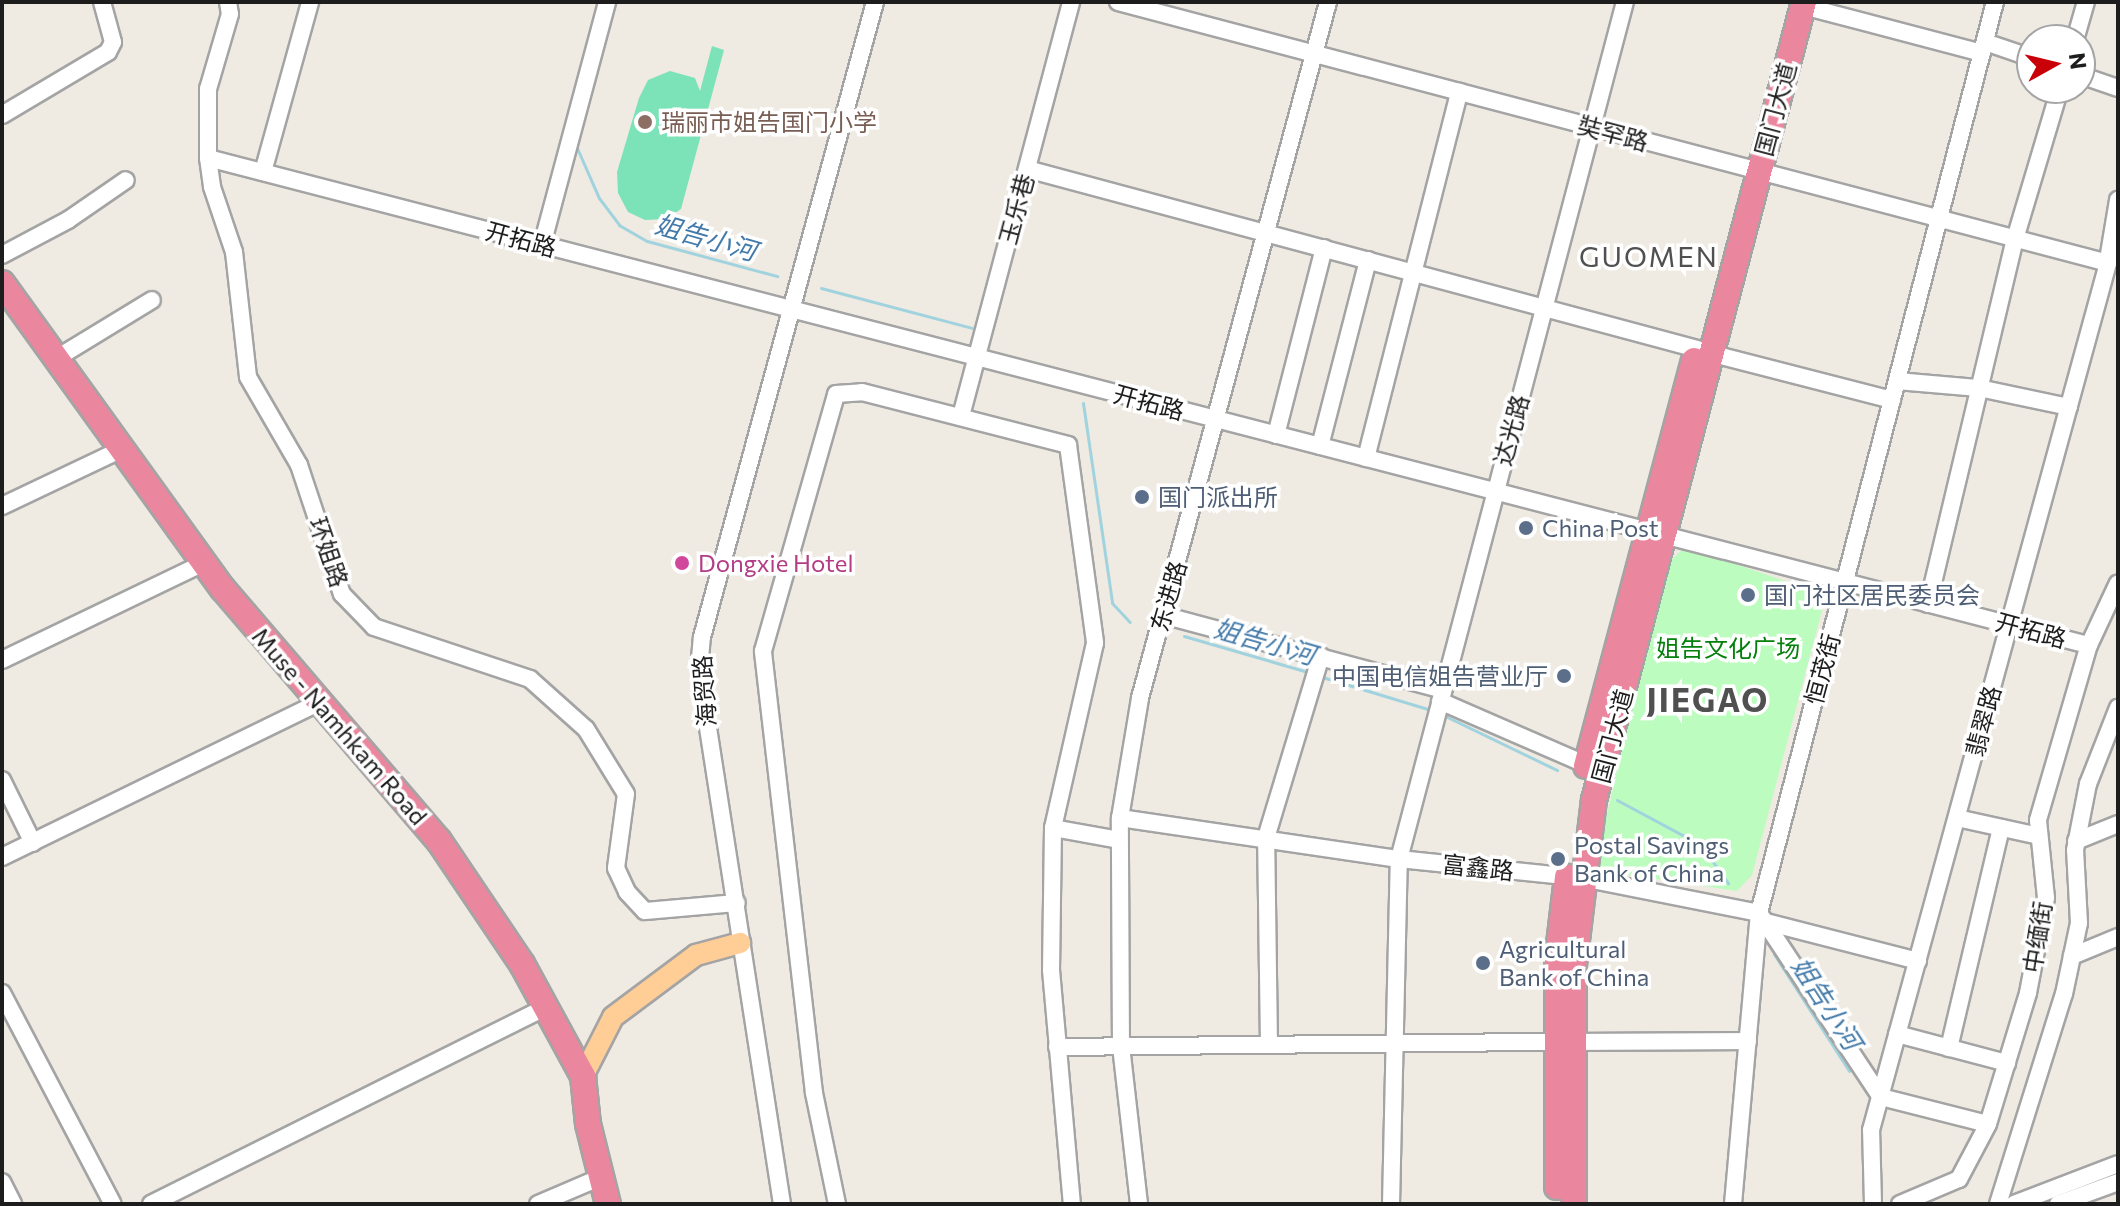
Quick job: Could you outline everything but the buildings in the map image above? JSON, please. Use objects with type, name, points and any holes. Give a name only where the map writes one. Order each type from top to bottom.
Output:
[{"type":"highway","name":"国门大道","points":[[1575,877],[1658,534],[1751,170],[1798,3]]},
{"type":"highway","name":"Muse - Namhkam Road","points":[[2,283],[10,308],[57,358],[204,563],[318,703],[439,841],[546,1007],[583,1076],[599,1178],[608,1204]]},
{"type":"highway","name":"国门大道","points":[[1558,1204],[1575,877],[1587,765],[1658,534]]},
{"type":"highway","name":"国门大道","points":[[1565,1042],[1574,1204]]},
{"type":"main road","points":[[583,1076],[613,1017],[696,955],[740,943]]},
{"type":"street","points":[[2,115],[108,52],[113,42],[102,2]]},
{"type":"street","name":"环姐路","points":[[228,2],[230,14],[208,89],[208,158],[212,187],[234,252],[248,377],[299,465],[342,594],[374,627],[530,679],[586,729],[626,794],[616,868],[627,892],[645,911],[737,903]]},
{"type":"street","points":[[263,172],[310,2]]},
{"type":"street","points":[[542,245],[607,2]]},
{"type":"street","name":"海贸路","points":[[782,1204],[740,943],[737,903],[710,754],[701,648],[875,2]]},
{"type":"street","name":"玉乐巷","points":[[961,416],[1071,2]]},
{"type":"street","name":"奘罕路","points":[[1118,2],[2108,263]]},
{"type":"street","name":"东进路","points":[[1139,1204],[1121,1047],[1120,818],[1140,698],[1218,420],[1328,2]]},
{"type":"street","name":"达光路","points":[[1391,1204],[1399,859],[1625,2]]},
{"type":"street","name":"恒茂街","points":[[1733,1204],[1762,918],[1995,2]]},
{"type":"street","points":[[2080,24],[2086,2]]},
{"type":"street","points":[[1798,3],[2016,55]]},
{"type":"street","points":[[2096,80],[2118,88]]},
{"type":"street","points":[[1366,458],[1459,92]]},
{"type":"street","points":[[1928,604],[2015,239],[2055,104]]},
{"type":"street","name":"开拓路","points":[[208,158],[2089,645]]},
{"type":"street","points":[[1027,169],[1892,400]]},
{"type":"street","points":[[2,255],[68,220],[126,180]]},
{"type":"street","points":[[2108,263],[2118,200]]},
{"type":"street","name":"翡翠路","points":[[1873,1204],[1871,1130],[2108,263],[2118,242]]},
{"type":"street","points":[[1276,435],[1324,248]]},
{"type":"street","points":[[1320,446],[1368,260]]},
{"type":"street","points":[[57,358],[152,300]]},
{"type":"street","points":[[1897,381],[1979,388],[2069,407]]},
{"type":"street","points":[[837,1204],[814,1093],[763,651],[836,394],[862,392],[1068,445],[1095,643],[1053,828],[1051,970],[1072,1204]]},
{"type":"street","points":[[2,506],[122,449]]},
{"type":"street","points":[[2,660],[204,563]]},
{"type":"street","name":"中缅街","points":[[1900,1204],[1959,1179],[1988,1124],[2028,993],[2046,898],[2038,820],[2089,645],[2118,583]]},
{"type":"street","points":[[1163,615],[1317,669],[1440,704],[1587,765]]},
{"type":"street","points":[[1269,1045],[1266,838],[1317,669]]},
{"type":"street","points":[[2,857],[318,703]]},
{"type":"street","points":[[1998,1204],[2072,956],[2079,923],[2076,841],[2088,784],[2117,714]]},
{"type":"street","points":[[2,780],[33,843]]},
{"type":"street","name":"富鑫路","points":[[1120,818],[1399,859],[1575,877],[1762,918],[1918,961]]},
{"type":"street","points":[[1957,818],[2039,836]]},
{"type":"street","points":[[2076,841],[2118,824]]},
{"type":"street","points":[[1053,828],[1119,840]]},
{"type":"street","points":[[1949,1048],[2001,828]]},
{"type":"street","points":[[1762,918],[1881,1097],[1988,1124]]},
{"type":"street","points":[[2072,956],[2118,937]]},
{"type":"street","points":[[2,993],[113,1204]]},
{"type":"street","points":[[151,1204],[546,1007]]},
{"type":"street","points":[[1897,1034],[2007,1063]]},
{"type":"street","points":[[1057,1047],[1748,1041]]},
{"type":"street","points":[[2014,1204],[2116,1177]]},
{"type":"street","points":[[2058,1204],[2116,1177]]},
{"type":"street","points":[[538,1204],[599,1178]]},
{"type":"street","points":[[2,1182],[13,1204]]},
{"type":"green space","points":[[712,46],[724,50],[681,209],[666,219],[645,220],[628,212],[618,193],[617,172],[639,98],[648,80],[670,71],[695,78],[700,91]]},
{"type":"green space","name":"姐告文化广场","points":[[1685,547],[1826,595],[1752,875],[1737,891],[1595,870],[1661,570]]},
{"type":"waterway","name":"姐告小河","points":[[577,148],[599,198],[619,225],[647,241],[777,276]]},
{"type":"waterway","name":"姐告小河","points":[[821,288],[972,328]]},
{"type":"waterway","name":"姐告小河","points":[[1083,403],[1112,603],[1130,622]]},
{"type":"waterway","name":"姐告小河","points":[[1184,636],[1308,672]]},
{"type":"waterway","name":"姐告小河","points":[[1319,676],[1431,710]]},
{"type":"waterway","name":"姐告小河","points":[[1441,714],[1557,770]]},
{"type":"waterway","name":"姐告小河","points":[[1617,800],[1701,845],[1728,883]]},
{"type":"waterway","name":"姐告小河","points":[[1774,954],[1849,1071]]},
{"type":"place","name":"瑞丽市姐告国门小学","points":[[645,122]]},
{"type":"place","name":"国门派出所","points":[[1142,497]]},
{"type":"place","name":"China Post","points":[[1526,528]]},
{"type":"place","name":"Dongxie Hotel","points":[[682,563]]},
{"type":"place","name":"国门社区居民委员会","points":[[1748,595]]},
{"type":"place","name":"中国电信姐告营业厅","points":[[1564,676]]},
{"type":"place","name":"Postal Savings Bank of China","points":[[1558,859]]},
{"type":"place","name":"Agricultural Bank of China","points":[[1483,963]]},
{"type":"district","name":"GUOMEN","points":[[1649,256]]},
{"type":"district","name":"JIEGAO","points":[[1708,699]]}]
